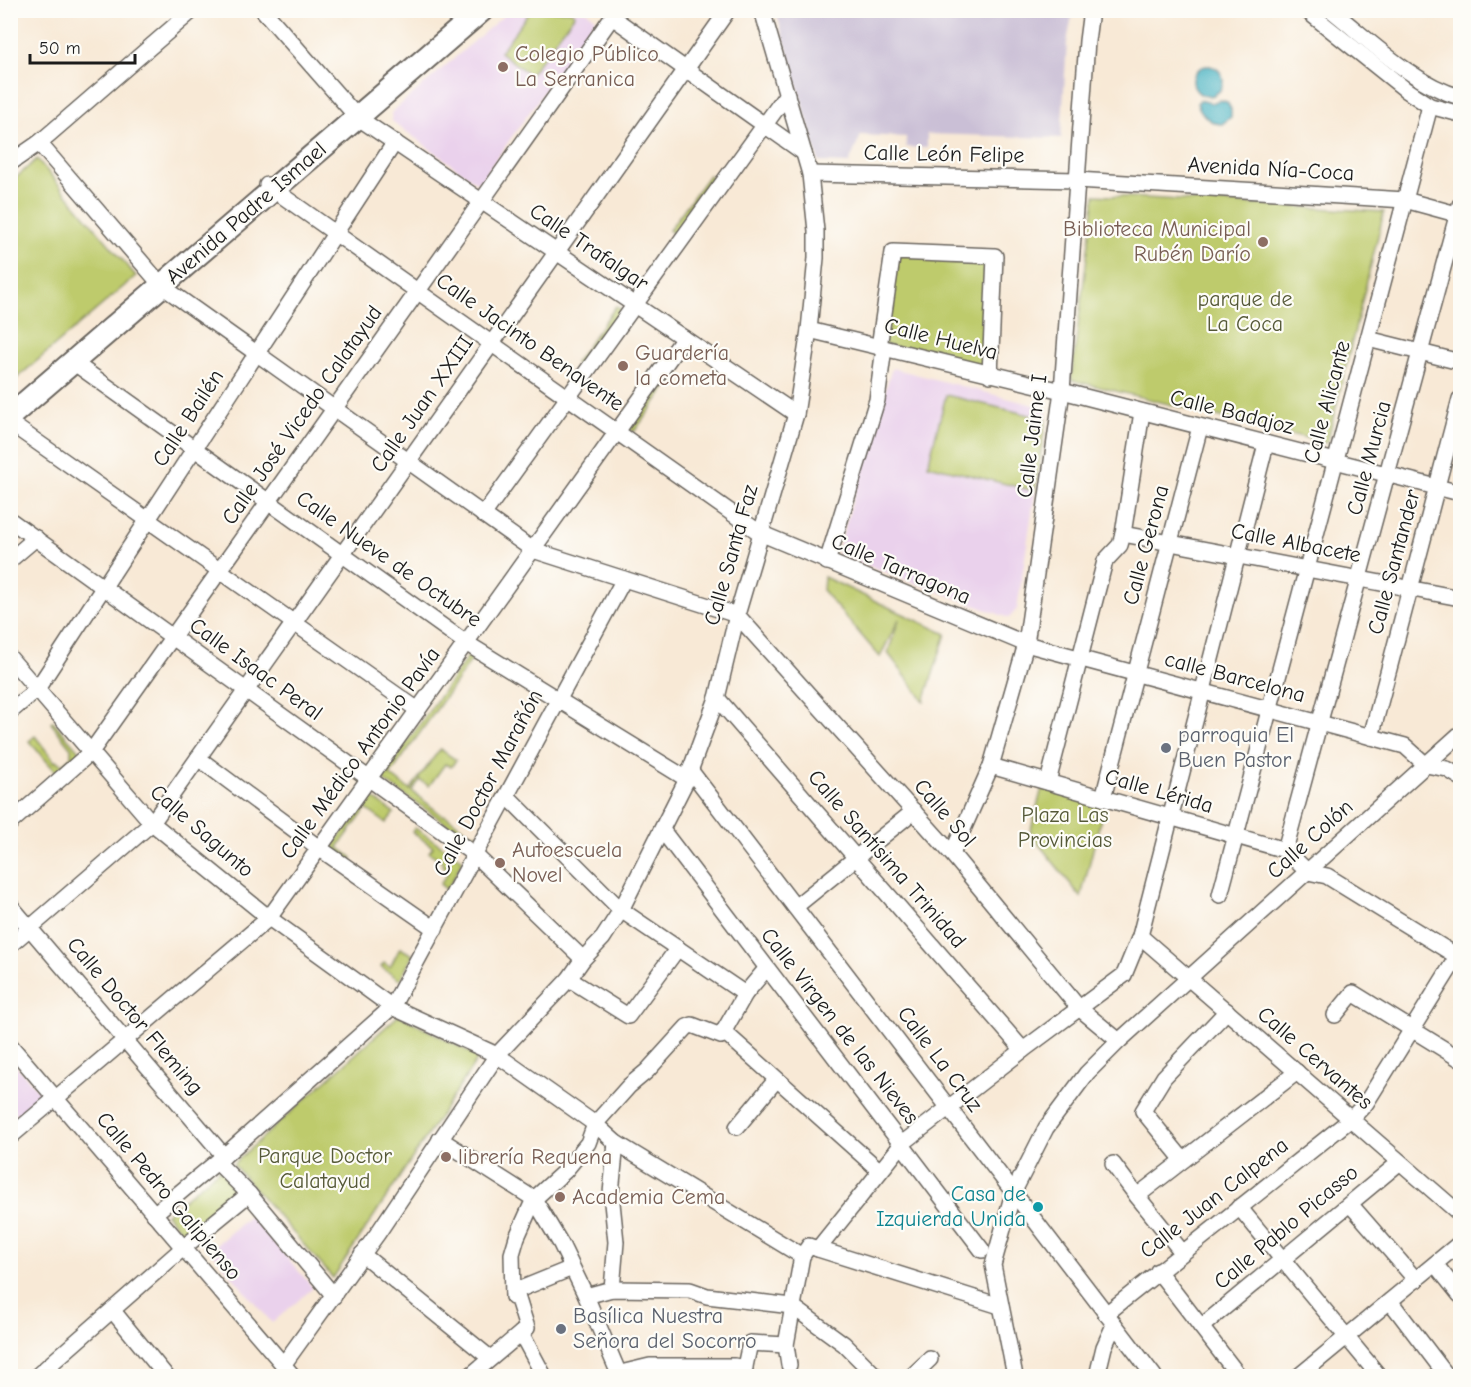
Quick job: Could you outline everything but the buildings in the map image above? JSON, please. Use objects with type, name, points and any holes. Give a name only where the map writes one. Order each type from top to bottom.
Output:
[{"type":"main road","name":"Avenida Padre Ismael","points":[[10,404],[159,282],[270,187],[468,10]]},
{"type":"main road","name":"Avenida Padre Ismael","points":[[354,114],[482,10]]},
{"type":"main road","name":"Avenida Padre Ismael","points":[[10,416],[73,362],[159,282]]},
{"type":"street","points":[[10,163],[39,143],[193,10]]},
{"type":"street","name":"Calle Trafalgar","points":[[263,10],[354,114],[795,414]]},
{"type":"street","name":"Calle Juan XXIII","points":[[10,945],[152,823],[728,10]]},
{"type":"street","name":"Calle Santa Faz","points":[[288,1371],[334,1296],[497,1055],[569,979],[583,958],[603,938],[621,910],[689,774],[717,698],[737,615],[795,414],[809,330],[816,258],[816,231],[810,174],[762,10]]},
{"type":"street","name":"Calle Jaime I","points":[[952,854],[991,766],[1026,645],[1062,392],[1091,10]]},
{"type":"street","points":[[1306,10],[1406,90],[1430,105],[1461,114]]},
{"type":"street","points":[[1331,10],[1412,74],[1442,92],[1461,97]]},
{"type":"street","name":"Calle José Vicedo Calatayud","points":[[10,823],[91,752],[612,17],[686,70]]},
{"type":"street","points":[[686,70],[804,153]]},
{"type":"street","points":[[483,515],[787,94]]},
{"type":"street","name":"Calle Alicante","points":[[1220,895],[1430,105]]},
{"type":"street","name":"Calle Bailén","points":[[10,712],[37,689],[395,142]]},
{"type":"street","points":[[39,143],[159,282],[532,550],[737,615]]},
{"type":"street","name":"Calle León Felipe","points":[[810,174],[1077,180]]},
{"type":"street","name":"Avenida Nía-Coca","points":[[1077,180],[1405,200],[1460,212]]},
{"type":"street","name":"Calle Jacinto Benavente","points":[[270,187],[760,533]]},
{"type":"street","name":"Calle Murcia","points":[[1285,850],[1460,212]]},
{"type":"street","points":[[827,562],[877,400],[893,252],[996,256],[990,375]]},
{"type":"street","name":"Calle Huelva","points":[[809,330],[1062,392]]},
{"type":"street","name":"Calle Médico Antonio Pavía","points":[[10,1137],[269,918],[684,338]]},
{"type":"street","points":[[1368,339],[1461,362]]},
{"type":"street","name":"Calle Nueve de Octubre","points":[[73,362],[466,643],[559,700],[689,774]]},
{"type":"street","name":"Calle Badajoz","points":[[1062,392],[1461,494]]},
{"type":"street","name":"Calle Santander","points":[[1371,737],[1461,399]]},
{"type":"street","points":[[1048,782],[1104,561],[1120,545],[1123,534],[1142,412]]},
{"type":"street","points":[[10,423],[418,710]]},
{"type":"street","name":"Calle Gerona","points":[[1103,798],[1200,427]]},
{"type":"street","points":[[818,1249],[903,1143],[1124,975],[1140,936],[1266,444]]},
{"type":"street","name":"Calle Isaac Peral","points":[[10,520],[475,855],[583,958]]},
{"type":"street","name":"Calle Tarragona","points":[[760,533],[1026,645]]},
{"type":"street","name":"Calle Albacete","points":[[1123,534],[1461,598]]},
{"type":"street","points":[[10,560],[36,538]]},
{"type":"street","name":"Calle Doctor Marañón","points":[[154,1214],[220,1159],[392,1007],[624,579]]},
{"type":"street","name":"Calle Sol","points":[[737,615],[952,854],[1079,1008],[1119,1041]]},
{"type":"street","name":"calle Barcelona","points":[[1026,645],[1405,746],[1426,765]]},
{"type":"street","name":"Calle Sagunto","points":[[10,658],[152,823],[269,918],[392,1007],[497,1055],[595,1124],[616,1143],[802,1256]]},
{"type":"street","name":"Calle Santísima Trinidad","points":[[717,698],[1023,1050]]},
{"type":"street","name":"Calle Colón","points":[[987,1256],[1013,1193],[1046,1128],[1087,1073],[1119,1041],[1461,734]]},
{"type":"street","points":[[198,758],[319,848],[435,929]]},
{"type":"street","points":[[1426,765],[1447,769],[1461,777]]},
{"type":"street","name":"Calle Lérida","points":[[991,766],[1285,850],[1308,872]]},
{"type":"street","name":"Calle La Cruz","points":[[689,774],[795,908],[1154,1377]]},
{"type":"street","points":[[507,796],[621,910],[744,994]]},
{"type":"street","points":[[795,908],[914,811]]},
{"type":"street","name":"Calle Virgen de las Nieves","points":[[662,830],[987,1256]]},
{"type":"street","points":[[1308,872],[1327,876],[1460,956]]},
{"type":"street","name":"Calle Doctor Fleming","points":[[10,905],[126,1039],[220,1159],[334,1296]]},
{"type":"street","name":"Calle Cervantes","points":[[1140,936],[1461,1214]]},
{"type":"street","points":[[569,979],[628,1016],[678,948]]},
{"type":"street","name":"Calle Juan Calpena","points":[[1110,1320],[1158,1271],[1351,1119],[1366,1103],[1460,956]]},
{"type":"street","points":[[722,1034],[744,994],[766,969]]},
{"type":"street","points":[[1335,1016],[1353,993],[1461,1059]]},
{"type":"street","points":[[1183,1160],[1143,1111],[1164,1077],[1227,1011]]},
{"type":"street","points":[[471,1376],[527,1328],[517,1296],[513,1297],[512,1254],[520,1229],[534,1199],[565,1171],[588,1143],[595,1124],[687,1026],[692,1024],[722,1034],[880,1171]]},
{"type":"street","name":"Calle Pedro Galipienso","points":[[10,1045],[288,1371]]},
{"type":"street","points":[[1137,1196],[1297,1072]]},
{"type":"street","points":[[737,1127],[776,1080]]},
{"type":"street","points":[[440,1139],[534,1199],[561,1244],[621,1370],[650,1366],[734,1366],[744,1372],[750,1343],[786,1345]]},
{"type":"street","points":[[612,1289],[616,1242],[611,1192],[616,1143]]},
{"type":"street","name":"Calle Pablo Picasso","points":[[1201,1327],[1400,1162]]},
{"type":"street","points":[[1113,1164],[1182,1252]]},
{"type":"street","points":[[38,1377],[183,1248],[249,1194]]},
{"type":"street","points":[[1350,1204],[1416,1280]]},
{"type":"street","points":[[1239,1207],[1378,1377]]},
{"type":"street","points":[[1299,1377],[1461,1243]]},
{"type":"street","points":[[789,1365],[786,1345],[792,1306],[802,1256],[809,1246],[1000,1306]]},
{"type":"street","points":[[362,1254],[490,1358]]},
{"type":"street","points":[[987,1256],[1015,1377]]},
{"type":"street","points":[[1435,1264],[1461,1295]]},
{"type":"street","points":[[513,1292],[572,1268]]},
{"type":"street","points":[[1158,1271],[1239,1377]]},
{"type":"street","points":[[586,1296],[612,1289],[690,1290],[707,1296],[792,1306],[844,1344],[876,1377]]},
{"type":"street","points":[[1390,1301],[1447,1377]]},
{"type":"street","points":[[113,1311],[166,1377]]},
{"type":"street","points":[[1097,1377],[1110,1320]]},
{"type":"street","points":[[521,1333],[544,1377]]},
{"type":"street","points":[[912,1377],[930,1359]]},
{"type":"shaded area","name":"Colegio Público La Serranica","points":[[509,11],[586,11],[595,20],[477,183],[392,121],[391,113]]},
{"type":"shaded area","points":[[776,11],[1073,11],[1067,42],[1061,138],[927,134],[927,148],[906,147],[906,137],[861,135],[849,163],[819,162]]},
{"type":"shaded area","points":[[892,368],[1045,408],[1047,415],[1017,609],[1009,618],[837,554]]},
{"type":"shaded area","points":[[10,1059],[41,1094],[41,1100],[20,1117],[13,1110],[11,1111]]},
{"type":"shaded area","points":[[251,1215],[313,1288],[272,1323],[210,1250]]},
{"type":"green space","points":[[531,10],[570,11],[575,14],[530,75],[500,52]]},
{"type":"green space","points":[[37,159],[136,276],[11,383],[11,182]]},
{"type":"green space","points":[[709,175],[715,180],[675,235],[669,230]]},
{"type":"green space","name":"parque de La Coca","points":[[1095,195],[1384,212],[1327,443],[1071,380]]},
{"type":"green space","points":[[898,252],[991,260],[986,370],[883,344]]},
{"type":"green space","points":[[616,306],[622,310],[581,367],[575,363]]},
{"type":"green space","points":[[683,353],[688,357],[634,432],[629,428]]},
{"type":"green space","points":[[946,395],[1046,419],[1035,491],[928,465]]},
{"type":"green space","points":[[824,577],[946,634],[924,701],[888,653],[899,619],[880,657],[823,591]]},
{"type":"green space","points":[[469,655],[473,658],[390,775],[410,790],[440,749],[456,760],[451,767],[445,764],[429,786],[420,780],[412,791],[443,816],[445,815],[472,834],[477,833],[472,841],[383,780],[384,774]]},
{"type":"green space","points":[[53,721],[79,751],[79,755],[57,773],[29,741],[35,736],[55,762],[62,765],[71,757],[71,748],[51,723]]},
{"type":"green space","name":"Plaza Las Provincias","points":[[1042,788],[1104,806],[1081,897],[1030,833]]},
{"type":"green space","points":[[372,797],[394,813],[386,823],[366,809],[338,847],[352,858],[350,861],[331,848],[366,798]]},
{"type":"green space","points":[[415,828],[463,860],[447,890],[440,884],[449,871],[442,865],[443,862],[429,852],[433,847],[412,832]]},
{"type":"green space","points":[[400,948],[413,955],[400,980],[381,967],[384,963],[390,967]]},
{"type":"green space","name":"Parque Doctor Calatayud","points":[[399,1015],[479,1057],[333,1278],[233,1164]]},
{"type":"green space","points":[[221,1168],[244,1191],[188,1239],[166,1214]]},
{"type":"water","points":[[1208,66],[1219,70],[1223,81],[1219,92],[1208,96],[1197,92],[1193,81],[1197,70]]},
{"type":"water","points":[[1200,100],[1211,103],[1220,100],[1227,102],[1231,109],[1231,117],[1222,124],[1210,120],[1197,103]]},
{"type":"place","name":"Colegio Público La Serranica","points":[[503,67]]},
{"type":"place","name":"Biblioteca Municipal Rubén Darío","points":[[1263,242]]},
{"type":"place","name":"Guardería la cometa","points":[[623,366]]},
{"type":"place","name":"parroquia El Buen Pastor","points":[[1166,748]]},
{"type":"place","name":"Autoescuela Novel","points":[[500,863]]},
{"type":"place","name":"librería Requena","points":[[446,1157]]},
{"type":"place","name":"Academia Cema","points":[[560,1197]]},
{"type":"place","name":"Casa de Izquierda Unida","points":[[1038,1207]]},
{"type":"place","name":"Basílica Nuestra Señora del Socorro","points":[[561,1329]]}]
